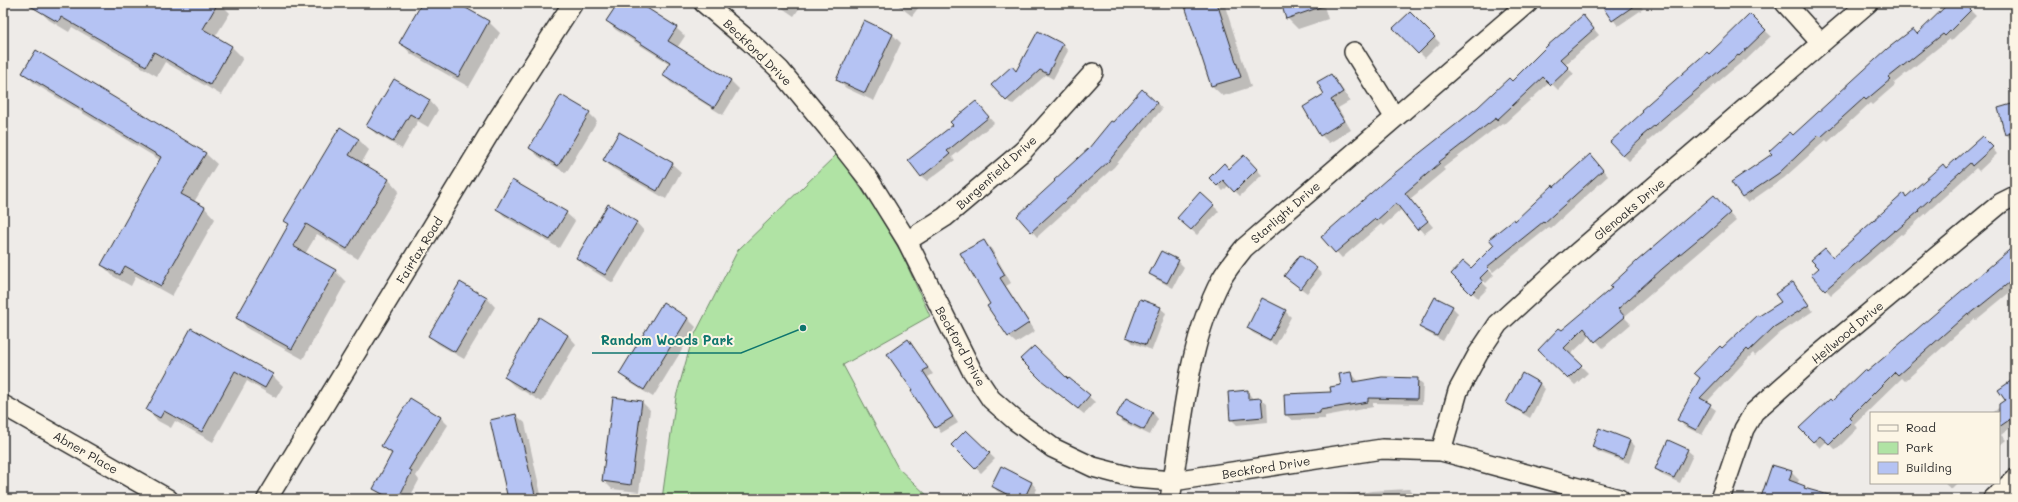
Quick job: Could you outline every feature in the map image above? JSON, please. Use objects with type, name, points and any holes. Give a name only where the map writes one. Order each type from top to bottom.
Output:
[{"type":"street","name":"Fairfax Road","points":[[267,499],[498,119],[573,3]]},
{"type":"street","name":"Beckford Drive","points":[[704,3],[749,41],[785,75],[869,180],[907,241],[971,369],[991,399],[1016,421],[1053,448],[1093,467],[1172,490],[1382,450],[1441,451],[1619,499]]},
{"type":"street","name":"Starlight Drive","points":[[1172,490],[1187,389],[1195,351],[1204,318],[1221,279],[1244,248],[1528,3]]},
{"type":"street","points":[[1785,3],[1821,43]]},
{"type":"street","name":"Glenoaks Drive","points":[[1441,451],[1458,391],[1478,354],[1498,324],[1556,271],[1868,3]]},
{"type":"street","points":[[1354,52],[1394,118]]},
{"type":"street","name":"Burgenfield Drive","points":[[907,241],[945,217],[1023,151],[1092,73]]},
{"type":"street","name":"Heilwood Drive","points":[[1720,499],[1744,429],[1754,412],[1816,357],[2001,203],[2015,196]]},
{"type":"street","name":"Abner Place","points":[[3,405],[168,499]]},
{"type":"street","points":[[1993,499],[2015,479]]},
{"type":"green space","points":[[837,154],[876,210],[901,252],[930,316],[843,365],[898,468],[931,499],[662,499],[676,397],[692,340],[738,250]]},
{"type":"building","points":[[25,3],[218,3],[203,29],[232,46],[210,85],[154,52],[146,66],[61,17],[58,22]]},
{"type":"building","points":[[422,3],[457,3],[489,21],[458,77],[399,43]]},
{"type":"building","points":[[618,3],[639,3],[677,27],[668,41],[731,80],[714,108],[662,75],[670,62],[606,21]]},
{"type":"building","points":[[1184,3],[1217,3],[1241,77],[1211,86]]},
{"type":"building","points":[[1281,3],[1326,3],[1326,5],[1286,19]]},
{"type":"building","points":[[1600,3],[1638,3],[1612,21]]},
{"type":"building","points":[[1949,3],[1964,3],[1971,10],[1945,36],[1943,34],[1889,77],[1891,79],[1866,100],[1864,98],[1821,137],[1819,135],[1779,173],[1742,198],[1731,182],[1772,154],[1769,151],[1790,132],[1793,135],[1887,49],[1913,29],[1917,34]]},
{"type":"building","points":[[1410,12],[1435,37],[1418,54],[1393,28]]},
{"type":"building","points":[[1750,14],[1766,30],[1739,56],[1738,55],[1642,136],[1643,137],[1623,156],[1610,142],[1643,112],[1641,110],[1707,52],[1709,54]]},
{"type":"building","points":[[1583,15],[1594,29],[1560,59],[1569,68],[1551,85],[1543,77],[1497,120],[1496,118],[1439,162],[1440,163],[1405,193],[1428,221],[1417,230],[1396,203],[1376,221],[1375,219],[1335,253],[1321,237],[1387,179],[1478,107],[1509,78],[1512,81],[1547,46]]},
{"type":"building","points":[[864,20],[893,34],[865,93],[836,80]]},
{"type":"building","points":[[1038,31],[1063,44],[1048,74],[1040,70],[1006,101],[991,85],[1012,66],[1016,71]]},
{"type":"building","points":[[36,50],[206,153],[181,194],[205,207],[161,286],[125,266],[120,275],[101,265],[161,157],[22,73]]},
{"type":"building","points":[[1331,74],[1343,92],[1331,100],[1344,121],[1320,136],[1303,107],[1324,94],[1317,82]]},
{"type":"building","points":[[394,79],[430,100],[419,119],[410,114],[393,142],[366,126]]},
{"type":"building","points":[[1142,89],[1157,103],[1108,162],[1031,232],[1017,216],[1089,148],[1111,121],[1113,122]]},
{"type":"building","points":[[561,95],[590,112],[558,166],[529,148]]},
{"type":"building","points":[[976,101],[989,117],[947,151],[950,154],[921,177],[908,160],[953,125],[950,122]]},
{"type":"building","points":[[2015,103],[2015,132],[2005,135],[1998,108]]},
{"type":"building","points":[[340,127],[359,139],[349,155],[389,179],[347,249],[306,224],[293,246],[336,270],[292,349],[236,318],[289,224],[284,221]]},
{"type":"building","points":[[619,132],[673,163],[657,191],[603,160]]},
{"type":"building","points":[[1982,136],[1993,147],[1972,166],[1970,163],[1918,210],[1919,211],[1825,290],[1811,275],[1819,268],[1811,260],[1825,248],[1833,257],[1904,193],[1906,197],[1943,164],[1946,168]]},
{"type":"building","points":[[1590,154],[1603,170],[1544,223],[1543,222],[1487,267],[1489,269],[1480,278],[1483,282],[1471,294],[1451,274],[1463,261],[1471,268],[1494,245],[1489,239],[1514,219],[1515,221],[1553,185],[1554,187]]},
{"type":"building","points":[[1244,155],[1257,169],[1234,192],[1223,180],[1217,186],[1209,178],[1224,163],[1229,169]]},
{"type":"building","points":[[512,180],[567,212],[550,240],[496,209]]},
{"type":"building","points":[[1200,192],[1214,205],[1191,230],[1177,218]]},
{"type":"building","points":[[1714,195],[1730,213],[1703,237],[1702,236],[1662,269],[1618,309],[1625,317],[1595,342],[1584,328],[1564,348],[1582,365],[1568,379],[1538,350],[1559,328],[1562,330],[1612,288],[1610,286],[1637,261]]},
{"type":"building","points":[[608,204],[637,222],[605,275],[576,258]]},
{"type":"building","points":[[984,240],[1005,275],[1000,278],[1029,323],[1008,337],[987,306],[990,304],[960,253]]},
{"type":"building","points":[[2015,245],[2015,278],[1969,315],[1968,313],[1898,375],[1895,372],[1849,418],[1852,421],[1829,444],[1820,436],[1813,442],[1799,428],[1830,399],[1832,401],[1865,369],[1867,372]]},
{"type":"building","points":[[1161,251],[1179,260],[1167,283],[1149,274]]},
{"type":"building","points":[[1300,255],[1317,268],[1301,289],[1284,276]]},
{"type":"building","points":[[460,282],[487,298],[455,352],[428,336]]},
{"type":"building","points":[[1793,282],[1809,305],[1774,327],[1749,351],[1747,349],[1700,398],[1711,404],[1696,430],[1677,420],[1700,378],[1694,373],[1720,346],[1722,348],[1757,315],[1759,316],[1781,302],[1775,294]]},
{"type":"building","points":[[1435,297],[1453,306],[1437,336],[1419,327]]},
{"type":"building","points":[[1262,298],[1286,310],[1270,340],[1247,328]]},
{"type":"building","points":[[1140,299],[1161,307],[1146,345],[1126,337]]},
{"type":"building","points":[[663,302],[688,318],[644,390],[619,374]]},
{"type":"building","points":[[539,317],[568,335],[533,394],[504,377]]},
{"type":"building","points":[[191,328],[273,374],[265,388],[235,371],[202,432],[164,411],[160,418],[146,410]]},
{"type":"building","points":[[908,339],[928,368],[923,371],[953,417],[935,428],[911,391],[912,390],[887,354]]},
{"type":"building","points":[[1034,346],[1068,379],[1069,378],[1090,395],[1078,409],[1041,380],[1020,359]]},
{"type":"building","points":[[1351,372],[1353,382],[1382,377],[1418,378],[1417,399],[1368,398],[1368,402],[1320,410],[1320,413],[1285,415],[1284,394],[1331,392],[1330,387],[1341,385],[1339,374]]},
{"type":"building","points":[[1522,373],[1540,383],[1524,413],[1506,403]]},
{"type":"building","points":[[2015,378],[2015,416],[2000,426],[1999,404],[2005,400],[1998,390]]},
{"type":"building","points":[[1248,390],[1248,399],[1261,398],[1263,417],[1230,420],[1228,392]]},
{"type":"building","points":[[613,397],[642,401],[631,485],[602,481]]},
{"type":"building","points":[[410,398],[441,417],[409,469],[412,471],[398,499],[392,499],[373,489],[392,453],[381,446]]},
{"type":"building","points":[[1126,398],[1153,412],[1144,430],[1116,416]]},
{"type":"building","points":[[516,414],[536,499],[508,499],[490,420]]},
{"type":"building","points":[[1599,428],[1630,440],[1623,459],[1592,447]]},
{"type":"building","points":[[966,430],[990,453],[975,469],[951,445]]},
{"type":"building","points":[[1668,440],[1688,449],[1674,478],[1655,469]]},
{"type":"building","points":[[1772,465],[1792,471],[1789,480],[1805,486],[1804,488],[1829,495],[1828,499],[1768,499],[1761,497]]},
{"type":"building","points":[[1001,466],[1032,482],[1024,499],[1016,499],[991,486]]},
{"type":"place","name":"Random Woods Park","points":[[803,328]]}]
